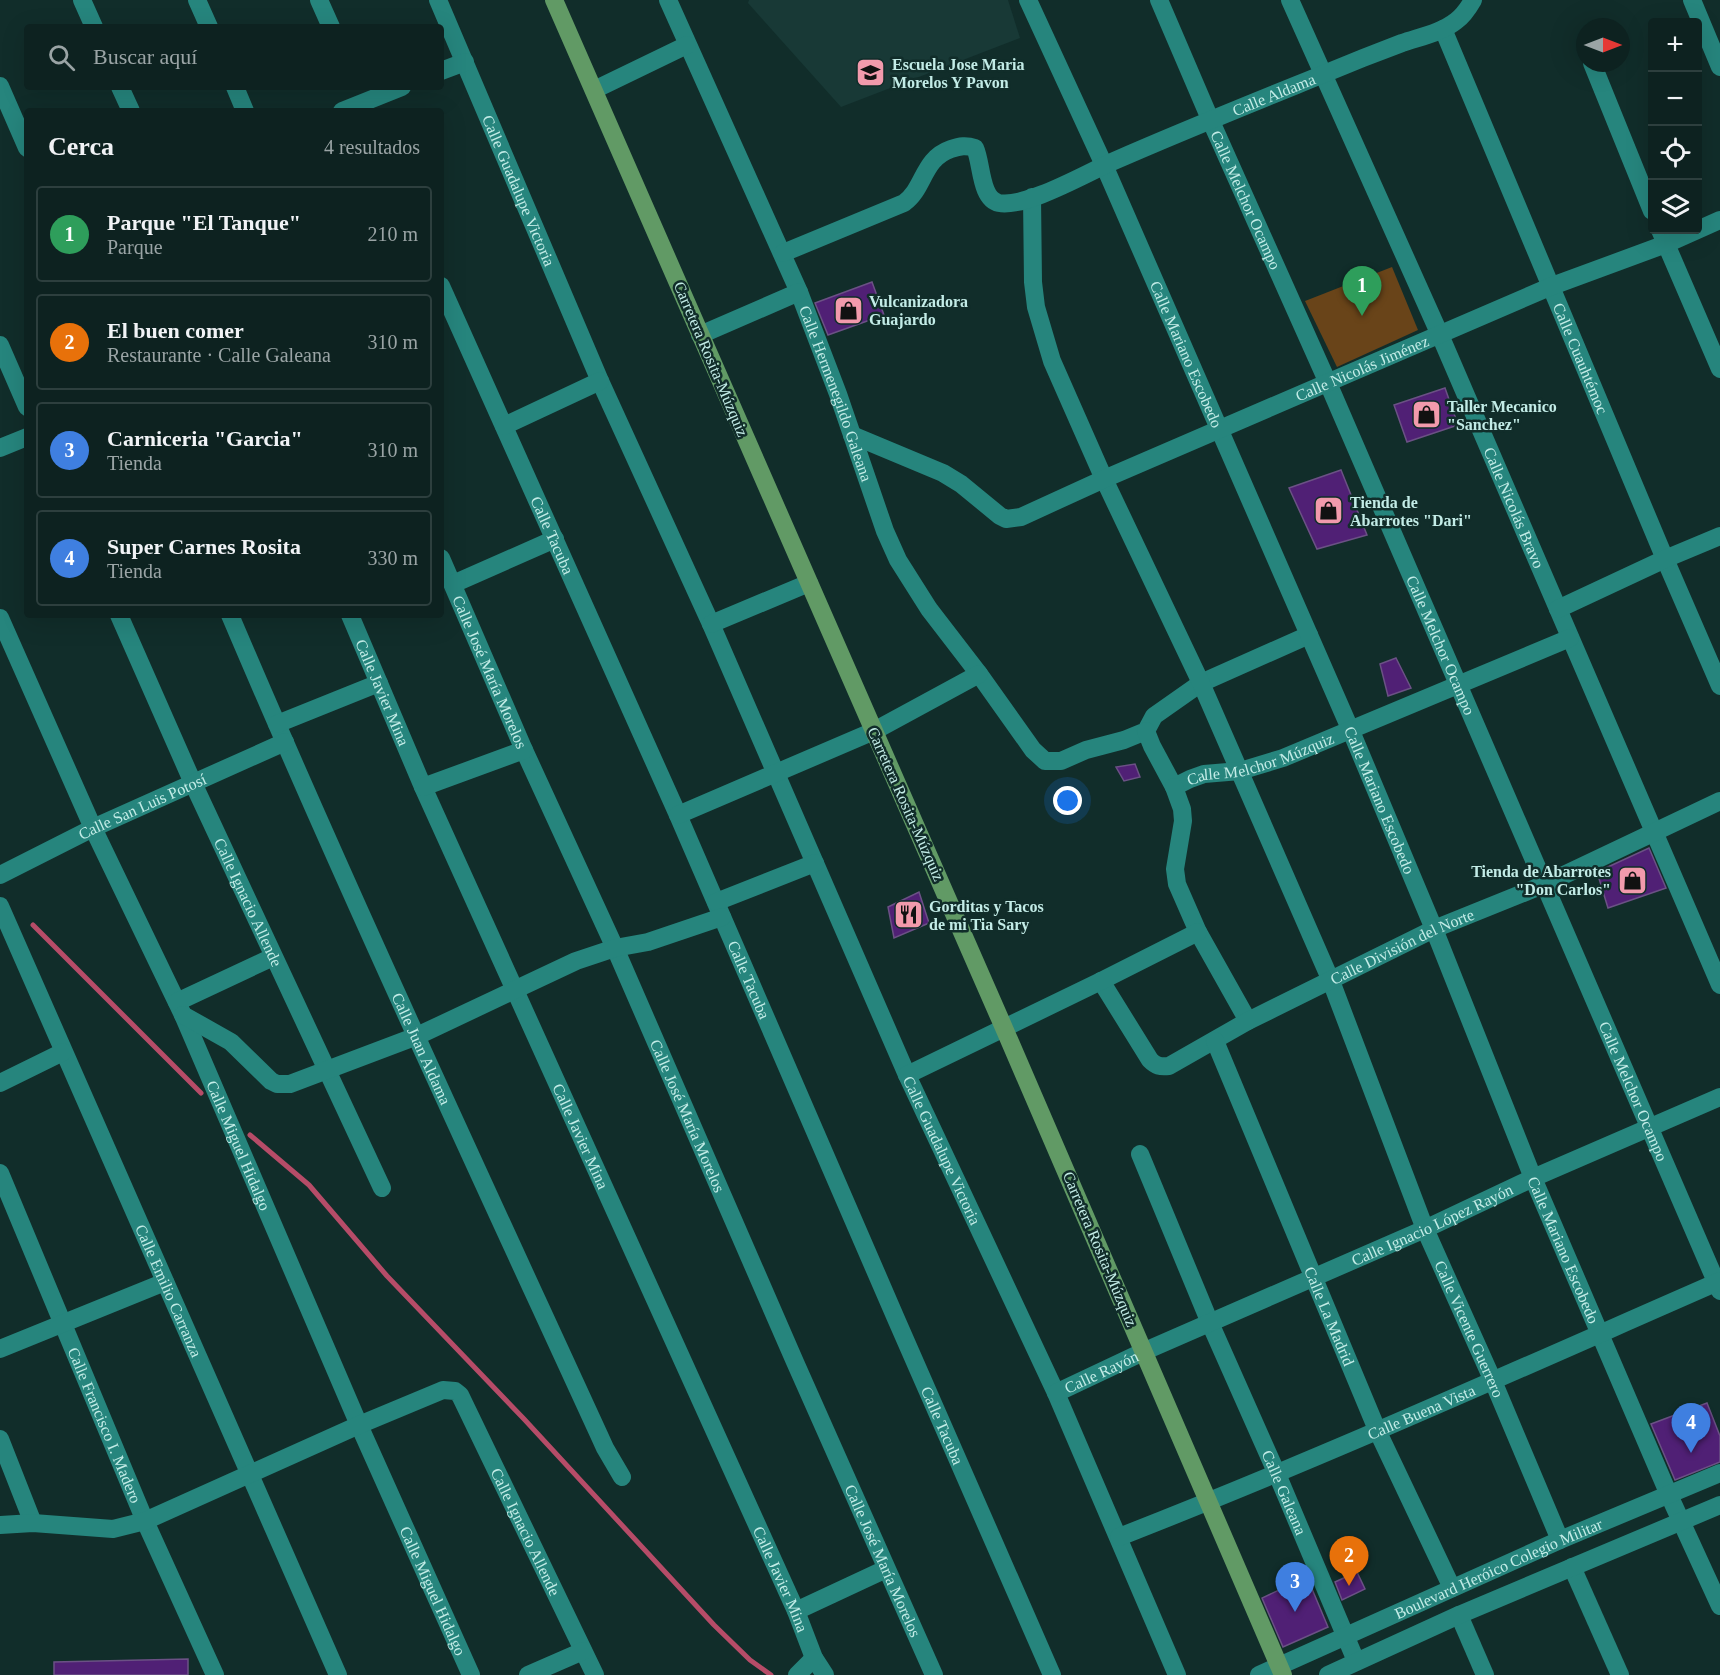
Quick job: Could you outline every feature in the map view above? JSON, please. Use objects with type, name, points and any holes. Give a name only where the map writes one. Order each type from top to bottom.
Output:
[{"type":"main road","name":"Carretera Rosita-Múzquiz","points":[[554,0],[1004,1028],[1282,1671]]},
{"type":"street","points":[[82,0],[93,24]]},
{"type":"street","points":[[197,0],[208,24]]},
{"type":"street","points":[[319,0],[329,24]]},
{"type":"street","name":"Calle Guadalupe Victoria","points":[[438,0],[600,381],[711,624],[907,1075],[1056,1393],[1177,1675]]},
{"type":"street","name":"Calle Hermenegildo Galeana","points":[[668,0],[783,253],[818,338],[897,560],[929,609],[979,674],[1032,750],[1045,761],[1061,761],[1086,750],[1124,740],[1146,730]]},
{"type":"street","name":"Calle Mariano Escobedo","points":[[1028,0],[1104,165],[1351,730],[1434,929],[1533,1178],[1669,1495],[1720,1606]]},
{"type":"street","name":"Calle Melchor Ocampo","points":[[1160,0],[1210,119],[1328,383],[1543,885],[1719,1284]]},
{"type":"street","name":"Calle Nicolás Bravo","points":[[1290,0],[1440,335],[1720,985]]},
{"type":"street","name":"Calle Aldama","points":[[783,253],[904,203],[912,198],[930,164],[938,155],[959,147],[968,145],[975,148],[984,186],[989,197],[996,202],[1005,203],[1032,197],[1051,191],[1104,165],[1210,119],[1443,29],[1457,21],[1473,0]]},
{"type":"street","points":[[1692,0],[1720,67]]},
{"type":"street","name":"Calle Cuauhtémoc","points":[[1443,29],[1720,686]]},
{"type":"street","points":[[594,90],[687,45]]},
{"type":"street","points":[[444,70],[465,62]]},
{"type":"street","points":[[1596,72],[1648,199]]},
{"type":"street","points":[[0,86],[24,140]]},
{"type":"street","points":[[121,90],[130,108]]},
{"type":"street","points":[[236,90],[244,108]]},
{"type":"street","points":[[347,108],[362,100],[393,90]]},
{"type":"street","name":"Calle Vicente Guerrero","points":[[1032,197],[1033,282],[1036,307],[1052,361],[1104,479],[1201,683],[1331,981],[1425,1229],[1493,1381],[1560,1540]]},
{"type":"street","name":"Calle Nicolás Jiménez","points":[[852,435],[943,473],[1006,519],[1021,517],[1663,237],[1720,220]]},
{"type":"street","points":[[1663,237],[1720,369]]},
{"type":"street","points":[[700,335],[799,292]]},
{"type":"street","name":"Calle Tacuba","points":[[444,293],[678,815],[1052,1675]]},
{"type":"street","points":[[0,345],[24,400]]},
{"type":"street","points":[[504,426],[600,381]]},
{"type":"street","points":[[0,448],[24,438]]},
{"type":"street","points":[[1558,609],[1720,536]]},
{"type":"street","points":[[453,584],[555,539]]},
{"type":"street","name":"Calle José María Morelos","points":[[444,564],[934,1675]]},
{"type":"street","points":[[711,624],[809,583]]},
{"type":"street","name":"Calle Miguel Hidalgo","points":[[0,618],[93,828],[180,1008],[359,1425],[471,1675]]},
{"type":"street","name":"Calle Ignacio Allende","points":[[120,618],[193,783],[382,1188]]},
{"type":"street","name":"Calle Juan Aldama","points":[[231,618],[417,1036],[604,1448],[622,1477]]},
{"type":"street","name":"Calle Javier Mina","points":[[351,618],[423,787],[796,1611],[814,1658],[825,1675]]},
{"type":"street","points":[[1146,730],[1154,717],[1201,683],[1309,635]]},
{"type":"street","name":"Calle Melchor Múzquiz","points":[[1146,730],[1174,787],[1204,774],[1240,771],[1283,758],[1570,638]]},
{"type":"street","points":[[678,815],[874,731],[979,674]]},
{"type":"street","points":[[277,724],[379,683]]},
{"type":"street","name":"Calle San Luis Potosí","points":[[0,875],[93,828],[285,742]]},
{"type":"street","points":[[423,787],[524,750]]},
{"type":"street","points":[[1174,787],[1182,809],[1183,821],[1175,877],[1198,932],[1248,1021]]},
{"type":"street","name":"Calle División del Norte","points":[[1101,981],[1150,1060],[1155,1065],[1169,1066],[1248,1021],[1434,929],[1543,885],[1720,801]]},
{"type":"street","points":[[273,957],[180,1008],[231,1042],[271,1081],[277,1084],[290,1084],[417,1036],[576,961],[615,948],[648,942],[815,863]]},
{"type":"street","name":"Calle Emilio Carranza","points":[[0,906],[338,1675]]},
{"type":"street","points":[[907,1075],[1198,932]]},
{"type":"street","name":"Calle La Madrid","points":[[1215,1041],[1378,1432],[1452,1588]]},
{"type":"street","points":[[0,1083],[63,1052]]},
{"type":"street","name":"Calle Ignacio López Rayón","points":[[1144,1352],[1720,1097]]},
{"type":"street","points":[[1140,1154],[1210,1323]]},
{"type":"street","name":"Calle Francisco I. Madero","points":[[0,1173],[145,1521],[215,1675]]},
{"type":"street","points":[[0,1349],[165,1282]]},
{"type":"street","name":"Calle Buena Vista","points":[[1119,1537],[1378,1432],[1719,1284]]},
{"type":"street","name":"Calle Galeana","points":[[1210,1323],[1356,1661]]},
{"type":"street","name":"Calle Rayón","points":[[1056,1393],[1144,1352]]},
{"type":"street","name":"Calle Ignacio Allende","points":[[359,1425],[443,1390],[455,1391],[460,1395],[595,1675]]},
{"type":"street","points":[[0,1526],[33,1523],[113,1529],[145,1521],[359,1425]]},
{"type":"street","points":[[0,1438],[33,1523]]},
{"type":"street","name":"Boulevard Heróico Colegio Militar","points":[[1259,1675],[1282,1671],[1346,1635],[1560,1540],[1720,1473]]},
{"type":"street","name":"Boulevard Heróico Colegio Militar","points":[[1328,1675],[1459,1615],[1720,1505]]},
{"type":"street","points":[[1572,1567],[1620,1675]]},
{"type":"street","points":[[796,1611],[886,1569]]},
{"type":"street","points":[[1459,1615],[1485,1675]]},
{"type":"street","points":[[528,1675],[583,1651]]},
{"type":"street","points":[[797,1675],[814,1658]]},
{"type":"shaded area","name":"Escuela Jose Maria Morelos Y Pavon","points":[[749,0],[1008,0],[1020,38],[841,107],[748,3]]},
{"type":"shaded area","points":[[1392,267],[1418,330],[1337,367],[1305,301]]},
{"type":"building","name":"Vulcanizadora Guajardo","points":[[872,282],[884,315],[828,335],[815,303]]},
{"type":"building","name":"Taller Mecanico \"Sanchez\"","points":[[1445,388],[1458,425],[1407,442],[1394,405]]},
{"type":"building","name":"Tienda de Abarrotes \"Dari\"","points":[[1341,470],[1367,535],[1317,549],[1289,488]]},
{"type":"building","points":[[1396,658],[1411,688],[1388,696],[1380,664]]},
{"type":"building","points":[[1135,764],[1140,777],[1124,781],[1116,767]]},
{"type":"building","name":"Tienda de Abarrotes \"Don Carlos\"","points":[[1649,848],[1666,888],[1608,908],[1597,872]]},
{"type":"building","name":"Gorditas y Tacos de mi Tia Sary","points":[[919,892],[929,923],[894,938],[888,907]]},
{"type":"building","points":[[1707,1403],[1720,1436],[1720,1462],[1675,1480],[1651,1424]]},
{"type":"building","points":[[1357,1572],[1365,1589],[1342,1600],[1335,1582]]},
{"type":"building","points":[[1307,1577],[1328,1627],[1283,1647],[1262,1598]]},
{"type":"building","points":[[188,1659],[188,1675],[54,1675],[54,1662]]},
{"type":"waterway","points":[[33,925],[201,1093]]},
{"type":"waterway","points":[[250,1135],[309,1185],[387,1276],[524,1419],[714,1625],[750,1660],[771,1675]]},
{"type":"place","name":"Escuela Jose Maria Morelos Y Pavon","points":[[871,73]]},
{"type":"place","name":"Vulcanizadora Guajardo","points":[[848,310]]},
{"type":"place","name":"Parque \"El Tanque\"","points":[[1362,316]]},
{"type":"place","name":"Taller Mecanico \"Sanchez\"","points":[[1426,415]]},
{"type":"place","name":"Tienda de Abarrotes \"Dari\"","points":[[1329,511]]},
{"type":"place","name":"Tienda de Abarrotes \"Don Carlos\"","points":[[1632,880]]},
{"type":"place","name":"Gorditas y Tacos de mi Tia Sary","points":[[908,915]]},
{"type":"place","name":"Super Carnes Rosita","points":[[1691,1453]]},
{"type":"place","name":"El buen comer","points":[[1349,1586]]},
{"type":"place","name":"Carniceria \"Garcia\"","points":[[1295,1612]]}]
